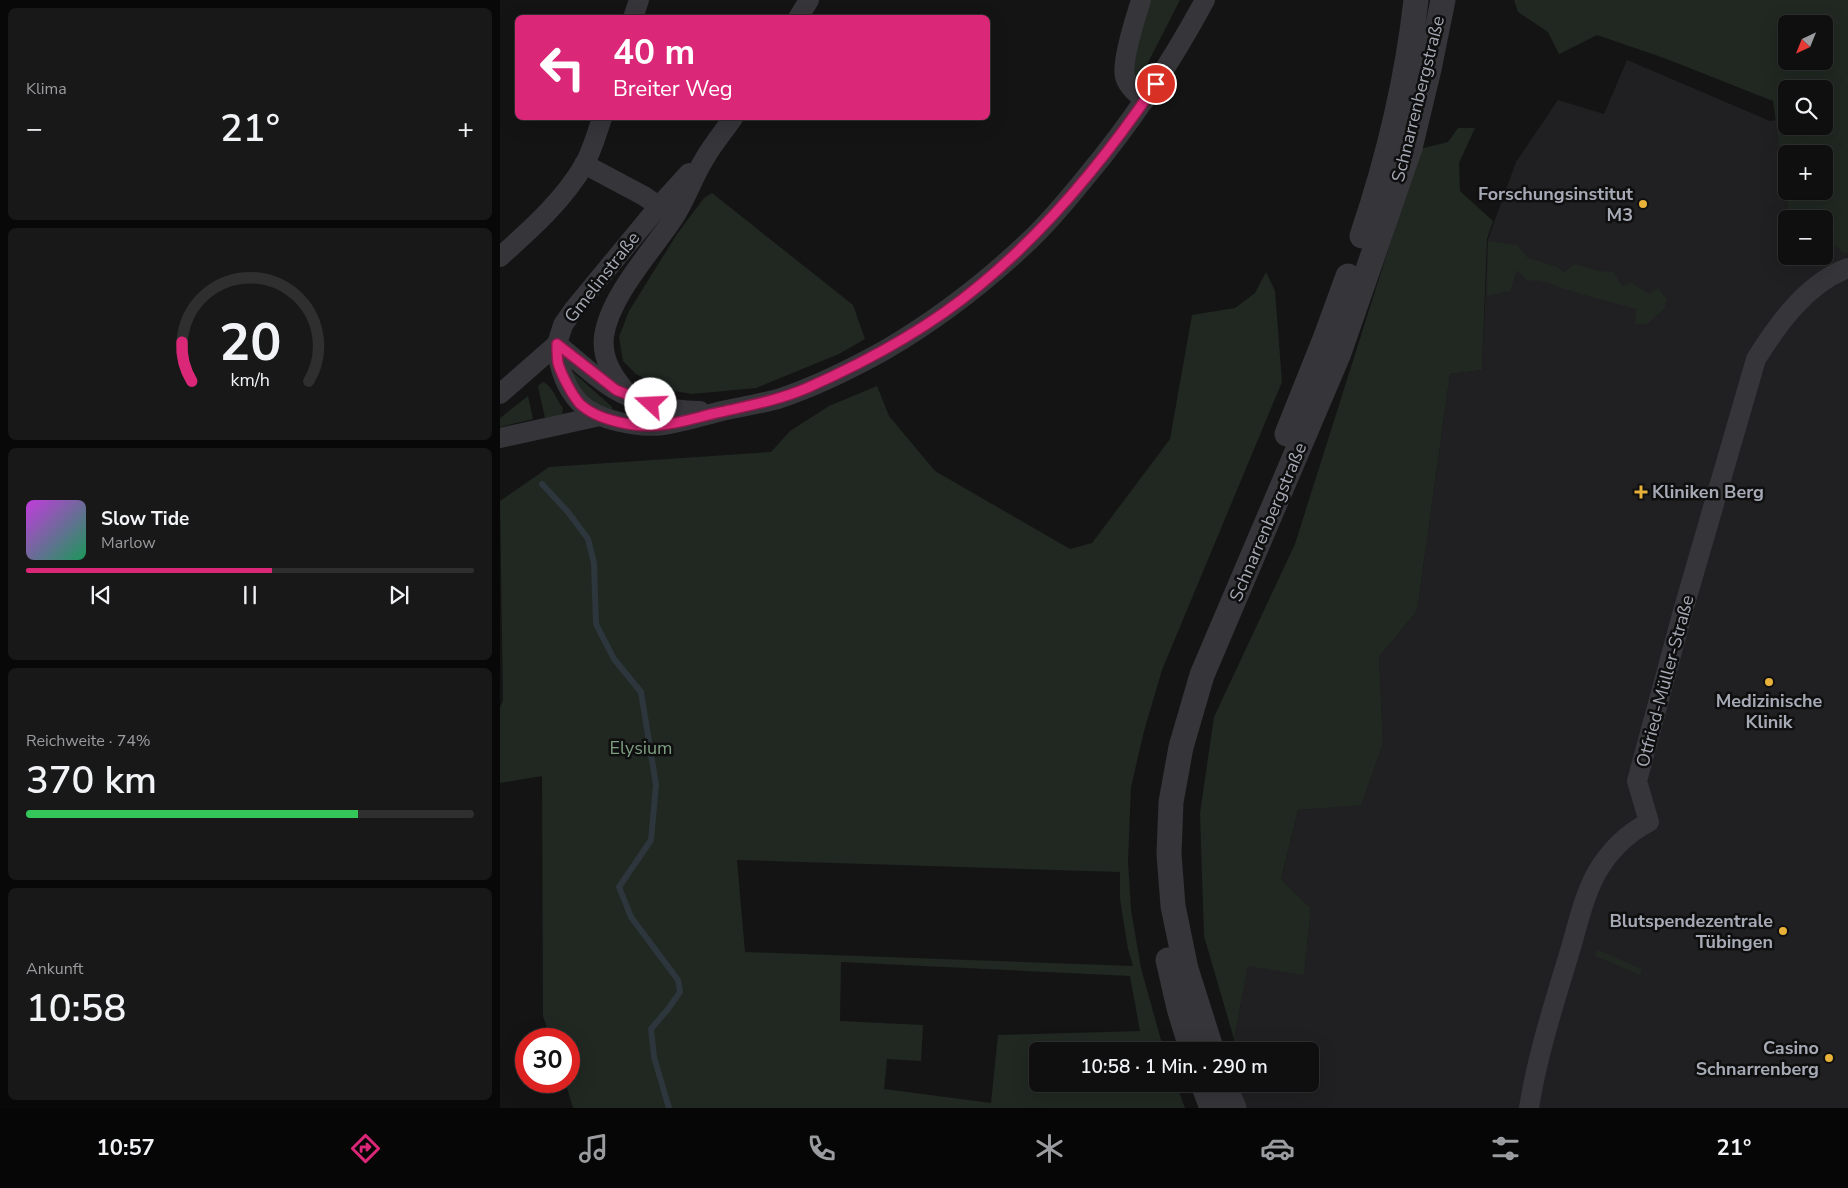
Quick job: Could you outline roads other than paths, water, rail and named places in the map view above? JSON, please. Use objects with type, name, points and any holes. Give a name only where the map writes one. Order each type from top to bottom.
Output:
[{"type":"street","points":[[635,15],[639,0]]},
{"type":"street","points":[[800,15],[809,0]]},
{"type":"street","points":[[1141,0],[1128,47],[1124,75],[1129,85],[1145,100]]},
{"type":"street","points":[[557,344],[558,363],[565,380],[580,404],[600,416],[623,423],[660,426],[778,398],[806,388],[884,350],[951,307],[979,286],[1055,214],[1107,152],[1145,100],[1180,45],[1205,0]]},
{"type":"street","name":"Schnarrenbergstraße","points":[[1190,1042],[1169,964],[1159,908],[1156,866],[1154,830],[1156,800],[1169,731],[1178,699],[1198,646],[1325,339],[1363,234],[1393,131],[1405,75],[1416,0]]},
{"type":"street","name":"Schnarrenbergstraße","points":[[1209,1042],[1186,968],[1173,906],[1169,854],[1172,802],[1180,747],[1202,675],[1343,344],[1410,148],[1443,0]]},
{"type":"street","points":[[500,257],[555,204],[584,164],[601,120]]},
{"type":"street","name":"Gmelinstraße","points":[[630,397],[616,380],[606,363],[604,338],[607,321],[667,211],[732,120]]},
{"type":"street","points":[[584,164],[667,211]]},
{"type":"street","name":"Gmelinstraße","points":[[500,394],[557,344],[564,325],[574,309],[667,211]]},
{"type":"street","name":"Otfried-Müller-Straße","points":[[1529,1108],[1543,1045],[1580,917],[1595,876],[1616,846],[1628,835],[1650,822],[1637,781],[1756,359],[1788,312],[1824,281],[1848,268]]},
{"type":"street","points":[[557,344],[603,382],[630,397],[662,408],[721,412]]},
{"type":"street","points":[[500,438],[600,416]]},
{"type":"street","points":[[1206,1092],[1212,1108]]},
{"type":"street","points":[[1227,1092],[1234,1108]]},
{"type":"waterway","points":[[542,484],[568,512],[588,539],[594,563],[596,624],[614,659],[641,692],[656,785],[651,840],[619,887],[631,917],[678,980],[680,992],[651,1029],[654,1057],[669,1108]]},
{"type":"place","name":"Forschungsinstitut M3","points":[[1643,204]]},
{"type":"place","name":"Kliniken Berg","points":[[1641,492]]},
{"type":"place","name":"Medizinische Klinik","points":[[1769,682]]},
{"type":"place","name":"Blutspendezentrale Tübingen","points":[[1783,931]]},
{"type":"place","name":"Casino Schnarrenberg","points":[[1829,1058]]},
{"type":"park label","name":"Elysium","points":[[641,748]]}]
